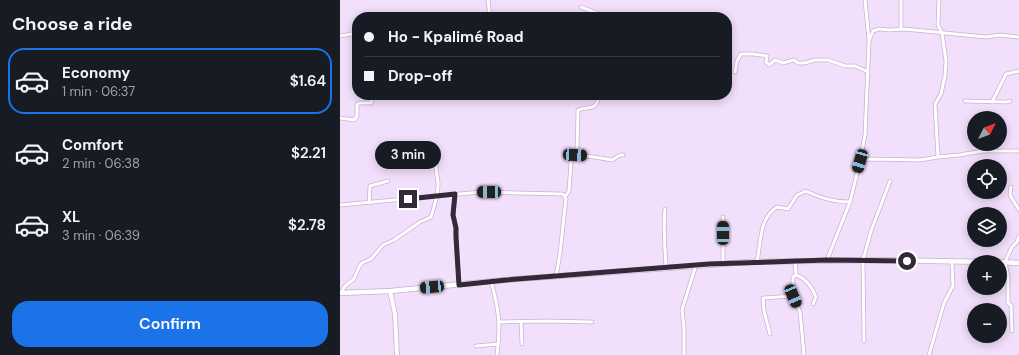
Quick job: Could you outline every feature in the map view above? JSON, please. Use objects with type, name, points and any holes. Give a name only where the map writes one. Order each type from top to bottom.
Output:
[{"type":"main road","points":[[340,293],[390,291],[491,281],[696,265],[827,260],[967,262]]},
{"type":"main road","points":[[1007,262],[1019,263]]},
{"type":"street","points":[[488,0],[489,12]]},
{"type":"street","points":[[827,260],[850,202],[860,161],[864,135],[869,41],[866,0]]},
{"type":"street","points":[[901,0],[901,29]]},
{"type":"street","points":[[938,157],[935,104],[941,94],[945,76],[946,61],[942,33],[938,25],[939,0]]},
{"type":"street","points":[[581,7],[594,12]]},
{"type":"street","points":[[869,41],[873,30],[879,29],[901,29],[986,37],[1000,35],[1019,37]]},
{"type":"street","points":[[340,36],[352,35]]},
{"type":"street","points":[[735,72],[736,61],[741,54],[753,54],[767,56],[766,62],[769,65],[775,60],[783,63],[794,60],[798,63],[805,63],[815,60],[828,60],[845,66],[855,66],[868,72]]},
{"type":"street","points":[[992,102],[1006,74],[1019,71]]},
{"type":"street","points":[[340,118],[354,120],[357,116],[356,105],[360,103],[371,103],[372,100]]},
{"type":"street","points":[[556,277],[560,253],[565,197],[569,191],[571,162],[577,152],[578,110],[593,107],[598,100]]},
{"type":"street","points":[[965,101],[1010,101]]},
{"type":"street","points":[[860,161],[870,159],[920,160],[983,151],[1019,151]]},
{"type":"street","points":[[575,155],[612,160],[620,155],[623,155]]},
{"type":"street","points":[[340,293],[345,286],[354,279],[358,267],[362,263],[369,260],[383,245],[394,240],[420,222],[431,217],[437,196],[438,182],[435,171],[436,160]]},
{"type":"street","points":[[369,203],[370,186],[388,181]]},
{"type":"street","points":[[864,341],[863,260],[870,231],[890,181]]},
{"type":"street","points":[[1011,187],[1010,195],[1019,210]]},
{"type":"street","points":[[757,262],[760,239],[770,211],[777,207],[788,209],[797,195],[806,191],[832,201],[850,202]]},
{"type":"street","points":[[340,205],[481,192],[556,193],[564,195],[565,197]]},
{"type":"street","points":[[455,194],[453,215],[456,228],[459,285]]},
{"type":"street","points":[[665,209],[664,225],[666,267]]},
{"type":"street","points":[[723,217],[723,264]]},
{"type":"street","points":[[1007,255],[1017,242],[1019,236]]},
{"type":"street","points":[[795,261],[796,275],[793,277],[793,296],[800,312],[804,355]]},
{"type":"street","points":[[929,355],[944,303],[952,286],[952,262]]},
{"type":"street","points":[[684,355],[682,310],[696,265]]},
{"type":"street","points":[[1007,274],[1008,303],[1011,305],[1012,331]]},
{"type":"street","points":[[796,275],[800,276],[812,290],[816,297],[813,304]]},
{"type":"street","points":[[491,281],[498,304],[499,322],[497,355]]},
{"type":"street","points":[[390,291],[395,314],[397,355]]},
{"type":"street","points":[[770,334],[764,312],[763,298],[793,296]]},
{"type":"street","points":[[499,322],[592,322]]},
{"type":"street","points":[[521,322],[522,344]]},
{"type":"street","points":[[476,346],[498,344]]},
{"type":"route","points":[[408,199],[455,194],[453,215],[456,228],[459,285],[709,264],[827,260],[907,261]]}]
